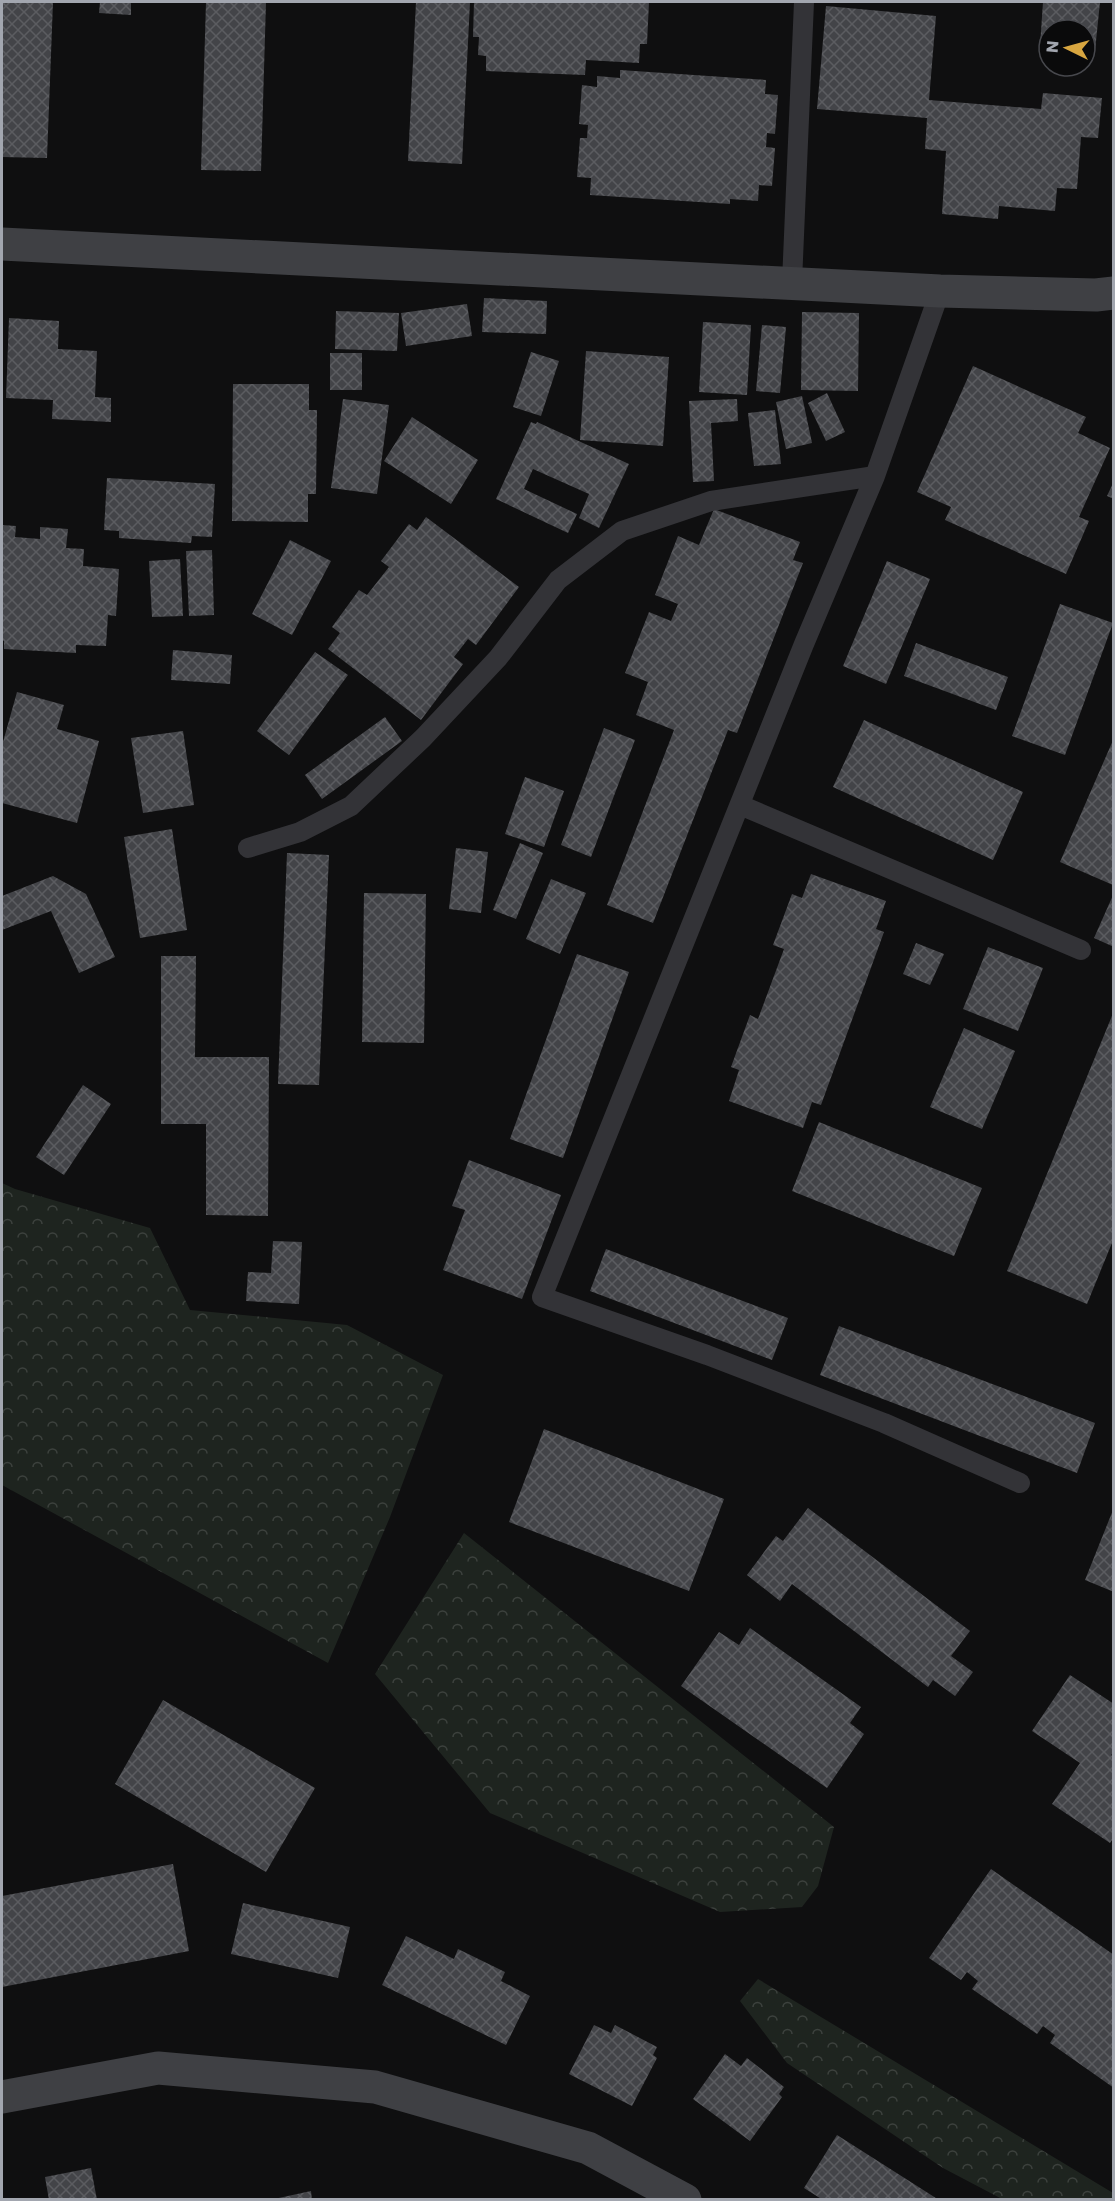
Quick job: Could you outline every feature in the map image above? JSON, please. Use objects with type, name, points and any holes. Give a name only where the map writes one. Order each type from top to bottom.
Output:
[{"type":"street","points":[[2,244],[940,291],[1096,295],[1113,293]]},
{"type":"street","points":[[2,2097],[158,2068],[375,2087],[588,2148],[685,2199]]},
{"type":"lane","points":[[792,282],[804,2]]},
{"type":"lane","points":[[940,291],[875,476],[804,644],[542,1297],[707,1355],[884,1423],[1020,1483]]},
{"type":"lane","points":[[248,848],[300,832],[351,806],[423,738],[498,658],[558,580],[622,531],[711,501],[875,476]]},
{"type":"lane","points":[[740,805],[1081,950]]},
{"type":"green space","points":[[2,1183],[15,1189],[150,1228],[190,1310],[347,1325],[443,1375],[390,1517],[328,1663],[2,1485]]},
{"type":"green space","points":[[464,1533],[834,1827],[818,1886],[802,1907],[720,1912],[490,1813],[375,1674]]},
{"type":"green space","points":[[758,1979],[1113,2193],[1113,2199],[1002,2199],[943,2168],[787,2063],[740,2001]]},
{"type":"building","points":[[2,2],[53,2],[47,158],[2,157]]},
{"type":"building","points":[[100,2],[131,2],[131,15],[99,13]]},
{"type":"building","points":[[206,2],[266,2],[261,171],[201,170]]},
{"type":"building","points":[[416,2],[470,2],[462,164],[408,161]]},
{"type":"building","points":[[474,2],[649,2],[647,44],[640,44],[639,63],[586,60],[585,75],[486,71],[486,56],[478,55],[479,37],[473,37]]},
{"type":"building","points":[[1043,2],[1100,2],[1097,31],[1097,18],[1042,18]]},
{"type":"building","points":[[826,6],[936,16],[929,100],[1041,109],[1043,93],[1102,98],[1098,138],[1081,137],[1077,189],[1057,188],[1055,211],[999,206],[998,219],[942,214],[946,151],[925,149],[927,118],[817,109]]},
{"type":"building","points":[[620,70],[766,80],[765,94],[778,95],[775,134],[767,133],[766,147],[775,148],[772,186],[759,185],[758,201],[730,199],[730,204],[590,195],[591,178],[577,177],[580,138],[587,138],[588,125],[579,124],[582,85],[597,87],[597,76],[620,78]]},
{"type":"building","points":[[484,298],[547,301],[546,334],[482,332]]},
{"type":"building","points":[[467,304],[472,336],[406,346],[401,313]]},
{"type":"building","points":[[336,311],[399,313],[397,351],[335,349]]},
{"type":"building","points":[[802,312],[859,313],[858,391],[801,390]]},
{"type":"building","points":[[9,318],[59,321],[58,349],[97,351],[95,397],[111,398],[111,422],[52,419],[53,400],[6,398]]},
{"type":"building","points":[[703,322],[751,325],[747,395],[699,392]]},
{"type":"building","points":[[762,325],[786,327],[780,393],[756,391]]},
{"type":"building","points":[[586,351],[669,357],[663,446],[580,440]]},
{"type":"building","points":[[531,352],[559,361],[541,416],[513,407]]},
{"type":"building","points":[[330,353],[362,353],[362,390],[330,390]]},
{"type":"building","points":[[973,366],[1086,417],[1078,433],[1110,448],[1079,517],[1089,521],[1066,574],[945,520],[951,507],[917,492]]},
{"type":"building","points":[[233,384],[309,384],[309,410],[317,410],[316,494],[308,494],[308,522],[232,521]]},
{"type":"building","points":[[827,393],[845,432],[826,441],[808,403]]},
{"type":"building","points":[[802,396],[812,443],[786,449],[776,402]]},
{"type":"building","points":[[343,399],[389,405],[377,494],[331,488]]},
{"type":"building","points":[[737,399],[738,421],[711,423],[714,481],[693,482],[689,401]]},
{"type":"building","points":[[775,410],[781,464],[754,466],[748,413]]},
{"type":"building","points":[[412,417],[478,460],[451,504],[384,461]]},
{"type":"building","points":[[531,422],[536,424],[537,422],[629,464],[599,528],[579,518],[589,494],[533,469],[524,489],[577,514],[568,533],[496,499]]},
{"type":"building","points":[[107,478],[215,484],[212,537],[192,536],[191,543],[119,538],[119,531],[104,530]]},
{"type":"building","points":[[1114,481],[1114,499],[1107,496]]},
{"type":"building","points":[[714,509],[800,542],[793,560],[803,563],[737,733],[728,730],[653,923],[607,905],[674,730],[636,715],[648,682],[625,673],[649,612],[671,621],[678,604],[655,595],[678,536],[699,545]]},
{"type":"building","points":[[426,517],[519,587],[476,645],[468,639],[454,657],[463,664],[421,720],[328,649],[340,633],[332,627],[359,590],[367,595],[389,567],[381,561],[409,524],[417,530]]},
{"type":"building","points":[[2,525],[16,526],[15,537],[40,539],[40,527],[68,529],[66,548],[84,549],[83,566],[119,569],[116,616],[108,615],[106,646],[76,645],[76,653],[4,649],[2,640]]},
{"type":"building","points":[[290,540],[331,561],[292,635],[252,614]]},
{"type":"building","points":[[212,550],[214,615],[189,616],[186,551]]},
{"type":"building","points":[[180,559],[183,616],[152,617],[149,561]]},
{"type":"building","points":[[887,561],[930,579],[886,684],[843,666]]},
{"type":"building","points":[[1060,604],[1113,623],[1065,755],[1012,736]]},
{"type":"building","points":[[916,643],[1008,677],[996,710],[904,676]]},
{"type":"building","points":[[173,650],[232,655],[230,684],[171,680]]},
{"type":"building","points":[[315,652],[348,675],[289,755],[257,731]]},
{"type":"building","points":[[17,692],[64,705],[57,729],[99,741],[77,823],[2,803],[2,742]]},
{"type":"building","points":[[385,717],[402,741],[322,799],[305,775]]},
{"type":"building","points":[[864,720],[1023,792],[993,860],[833,787]]},
{"type":"building","points":[[604,728],[635,740],[591,857],[561,845]]},
{"type":"building","points":[[183,731],[194,805],[143,813],[131,738]]},
{"type":"building","points":[[1114,738],[1114,883],[1113,885],[1060,862]]},
{"type":"building","points":[[525,777],[564,791],[544,847],[505,834]]},
{"type":"building","points":[[172,829],[187,930],[140,938],[124,837]]},
{"type":"building","points":[[520,843],[543,853],[516,919],[493,910]]},
{"type":"building","points":[[456,848],[488,852],[481,913],[449,909]]},
{"type":"building","points":[[287,853],[329,855],[319,1085],[278,1084]]},
{"type":"building","points":[[811,874],[886,901],[876,929],[884,932],[821,1105],[812,1102],[803,1128],[729,1101],[739,1070],[731,1067],[750,1015],[758,1019],[784,949],[773,945],[792,894],[802,898]]},
{"type":"building","points":[[53,876],[86,894],[115,957],[79,973],[51,911],[2,930],[2,896]]},
{"type":"building","points":[[551,879],[586,893],[560,954],[526,939]]},
{"type":"building","points":[[364,893],[426,894],[424,1043],[362,1042]]},
{"type":"building","points":[[1114,893],[1114,947],[1094,938]]},
{"type":"building","points":[[916,943],[944,954],[930,985],[903,974]]},
{"type":"building","points":[[988,947],[1043,968],[1018,1031],[963,1009]]},
{"type":"building","points":[[577,954],[629,972],[563,1158],[510,1139]]},
{"type":"building","points":[[161,956],[196,956],[195,1057],[269,1057],[268,1216],[206,1215],[206,1124],[161,1124]]},
{"type":"building","points":[[1114,1011],[1114,1238],[1087,1304],[1007,1271]]},
{"type":"building","points":[[964,1028],[1015,1051],[982,1129],[930,1107]]},
{"type":"building","points":[[83,1085],[111,1104],[64,1175],[36,1157]]},
{"type":"building","points":[[819,1122],[982,1188],[954,1256],[792,1191]]},
{"type":"building","points":[[469,1160],[561,1195],[522,1299],[443,1270],[465,1210],[452,1206]]},
{"type":"building","points":[[273,1241],[302,1242],[299,1304],[246,1301],[248,1272],[271,1273]]},
{"type":"building","points":[[606,1249],[788,1318],[772,1360],[590,1291]]},
{"type":"building","points":[[839,1326],[1095,1423],[1077,1473],[820,1375]]},
{"type":"building","points":[[544,1429],[724,1499],[689,1591],[509,1522]]},
{"type":"building","points":[[808,1508],[970,1631],[951,1656],[973,1672],[955,1696],[933,1680],[928,1687],[792,1584],[780,1601],[747,1575],[776,1536],[783,1541]]},
{"type":"building","points":[[1114,1510],[1114,1592],[1085,1580]]},
{"type":"building","points":[[750,1628],[861,1707],[850,1723],[864,1734],[827,1788],[681,1686],[719,1632],[739,1645]]},
{"type":"building","points":[[1070,1675],[1114,1704],[1114,1752],[1111,1755],[1114,1757],[1114,1837],[1110,1843],[1052,1804],[1080,1763],[1032,1731]]},
{"type":"building","points":[[163,1700],[315,1788],[266,1872],[115,1784]]},
{"type":"building","points":[[173,1864],[189,1951],[2,1987],[2,1896]]},
{"type":"building","points":[[991,1869],[1114,1955],[1114,2088],[1050,2043],[1055,2035],[1043,2026],[1037,2034],[972,1989],[978,1981],[967,1972],[961,1980],[929,1958]]},
{"type":"building","points":[[243,1903],[350,1927],[338,1978],[231,1954]]},
{"type":"building","points":[[406,1936],[454,1959],[458,1949],[505,1972],[501,1981],[530,1996],[506,2045],[382,1985]]},
{"type":"building","points":[[594,2025],[611,2033],[615,2025],[657,2047],[653,2055],[657,2058],[632,2106],[569,2074]]},
{"type":"building","points":[[725,2054],[741,2066],[747,2058],[784,2087],[779,2094],[782,2097],[750,2141],[693,2099]]},
{"type":"building","points":[[837,2135],[939,2200],[823,2200],[804,2188]]},
{"type":"building","points":[[91,2168],[97,2200],[49,2200],[45,2177]]},
{"type":"building","points":[[311,2191],[312,2200],[274,2200],[274,2199]]}]
